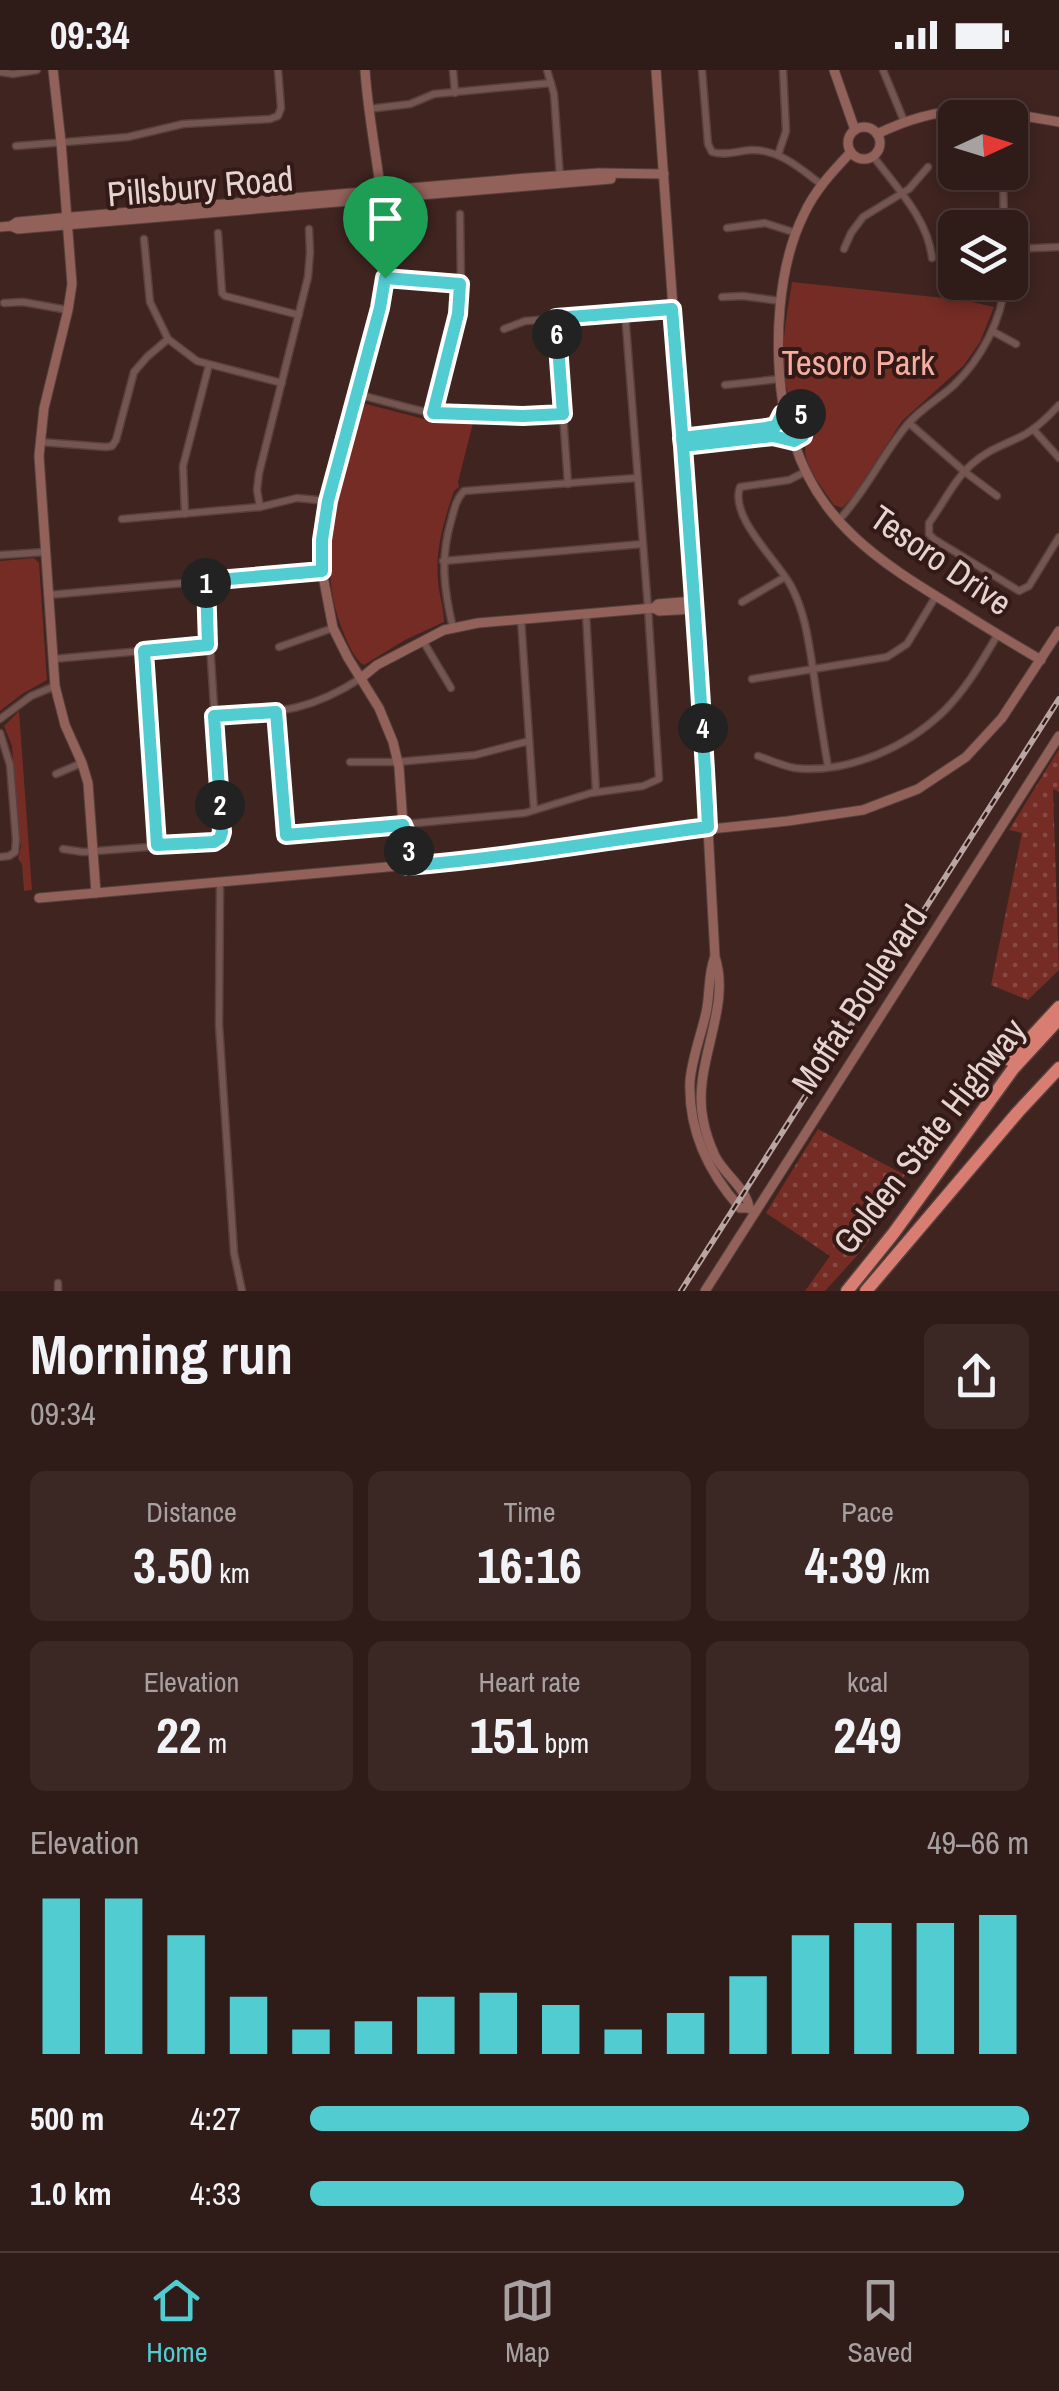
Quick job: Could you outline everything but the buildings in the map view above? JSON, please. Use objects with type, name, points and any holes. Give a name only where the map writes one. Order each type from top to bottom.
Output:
[{"type":"highway","points":[[990,1101],[993,1083],[1005,1066],[1059,1007]]},
{"type":"highway","name":"Golden State Highway","points":[[847,1291],[894,1234],[1013,1069],[1059,1019]]},
{"type":"highway","name":"Golden State Highway","points":[[866,1291],[1059,1068]]},
{"type":"highway","points":[[1018,1112],[1059,1081]]},
{"type":"street","points":[[0,72],[37,70]]},
{"type":"street","points":[[53,70],[72,284],[39,442],[55,686],[65,725],[88,783],[96,893]]},
{"type":"street","points":[[16,146],[128,137],[183,124],[270,119],[278,116],[282,108],[278,70]]},
{"type":"street","points":[[365,70],[385,278],[328,501],[322,571],[334,628],[379,708],[393,742],[403,825],[401,857],[407,866]]},
{"type":"street","points":[[453,70],[455,93]]},
{"type":"street","points":[[547,70],[554,94],[560,180]]},
{"type":"street","points":[[656,70],[715,957],[720,971],[701,1080],[702,1118],[716,1156],[748,1198],[752,1210]]},
{"type":"street","points":[[702,70],[708,144],[712,152],[752,150],[778,155],[822,185]]},
{"type":"street","points":[[778,155],[786,131],[783,70]]},
{"type":"street","points":[[834,70],[855,130]]},
{"type":"street","points":[[882,70],[904,121]]},
{"type":"street","points":[[368,109],[393,108],[434,94],[551,83]]},
{"type":"street","points":[[877,134],[904,121],[938,113]]},
{"type":"street","points":[[1028,117],[1059,122]]},
{"type":"street","points":[[867,128],[877,134],[880,146],[874,156],[862,159],[852,152],[849,140],[855,130],[867,128]]},
{"type":"street","points":[[786,411],[777,357],[791,246],[822,185],[852,152]]},
{"type":"street","points":[[874,156],[926,231],[932,258]]},
{"type":"street","points":[[844,249],[864,217],[901,195],[928,166]]},
{"type":"street","name":"Pillsbury Road","points":[[6,226],[17,222],[560,180],[599,173],[664,174]]},
{"type":"street","points":[[433,413],[458,314],[460,214]]},
{"type":"street","points":[[727,228],[765,223],[796,234]]},
{"type":"street","points":[[260,507],[258,473],[310,266],[309,230]]},
{"type":"street","points":[[218,233],[222,293],[299,315]]},
{"type":"street","points":[[144,239],[150,302],[168,339],[210,366],[282,383]]},
{"type":"street","points":[[1028,248],[1059,246]]},
{"type":"street","points":[[385,278],[460,284]]},
{"type":"street","points":[[722,297],[782,301]]},
{"type":"street","points":[[838,521],[858,499],[909,422],[954,385],[976,359],[992,331],[1002,300]]},
{"type":"street","points":[[4,303],[68,310]]},
{"type":"street","points":[[504,329],[525,321],[672,309]]},
{"type":"street","points":[[276,712],[286,835],[525,814],[596,792],[659,780],[651,608],[636,478],[625,313]]},
{"type":"street","points":[[556,318],[568,484]]},
{"type":"street","points":[[992,331],[1016,344]]},
{"type":"street","points":[[39,442],[112,446],[134,372],[168,339]]},
{"type":"street","points":[[185,514],[183,466],[210,366]]},
{"type":"street","points":[[725,385],[779,380]]},
{"type":"street","points":[[357,394],[433,413],[563,414]]},
{"type":"street","points":[[1059,405],[1025,435],[992,449],[972,464],[928,528],[934,540],[1018,591],[1026,589],[1059,537]]},
{"type":"street","points":[[786,411],[800,413],[806,422],[803,436],[794,441],[786,441],[778,431],[778,417],[786,411]]},
{"type":"street","points":[[909,422],[997,496]]},
{"type":"street","points":[[1033,429],[1059,458]]},
{"type":"street","points":[[682,442],[778,431]]},
{"type":"street","name":"Tesoro Drive","points":[[794,441],[816,491],[838,521],[879,560],[1041,660]]},
{"type":"street","points":[[806,472],[789,480],[738,490],[740,510],[785,577],[802,611],[828,767]]},
{"type":"street","points":[[454,628],[445,594],[443,560],[454,511],[464,491],[636,478]]},
{"type":"street","points":[[122,519],[260,507],[297,498],[328,501]]},
{"type":"street","points":[[443,560],[644,544]]},
{"type":"street","points":[[0,555],[46,552]]},
{"type":"street","points":[[48,595],[322,571]]},
{"type":"street","points":[[742,602],[785,577]]},
{"type":"street","points":[[63,849],[93,851],[214,842],[220,838],[206,581]]},
{"type":"street","points":[[752,678],[877,661],[898,651],[915,633],[936,596]]},
{"type":"street","points":[[214,716],[276,712],[313,704],[444,630],[651,608],[658,604],[694,605]]},
{"type":"street","points":[[586,614],[596,792]]},
{"type":"street","points":[[521,620],[534,810]]},
{"type":"street","points":[[279,646],[334,628]]},
{"type":"street","points":[[39,898],[512,856],[594,841],[863,810],[918,789],[966,757],[1002,718],[1059,631]]},
{"type":"street","points":[[758,756],[790,768],[812,769],[900,744],[929,724],[964,688],[998,634]]},
{"type":"street","points":[[423,640],[451,688]]},
{"type":"street","points":[[53,659],[208,645]]},
{"type":"street","points":[[144,651],[157,845]]},
{"type":"street","points":[[0,720],[30,696],[55,686]]},
{"type":"street","points":[[0,733],[11,781],[16,840],[14,852],[0,857]]},
{"type":"street","name":"Moffat Boulevard","points":[[705,1291],[752,1210],[1059,736]]},
{"type":"street","points":[[350,762],[398,762],[475,754],[528,742]]},
{"type":"street","points":[[56,774],[82,763]]},
{"type":"street","points":[[0,782],[11,781]]},
{"type":"street","points":[[220,882],[219,1025],[234,1254],[242,1291]]},
{"type":"green space","name":"Tesoro Park","points":[[792,282],[963,300],[994,307],[980,342],[964,365],[902,421],[842,508],[834,505],[809,465],[805,451],[809,421],[791,399],[784,377]]},
{"type":"green space","points":[[366,404],[428,420],[473,423],[459,487],[454,491],[439,546],[437,569],[444,622],[364,665],[350,647],[335,606],[330,549],[338,492],[360,408]]},
{"type":"green space","points":[[34,558],[39,563],[47,680],[0,711],[0,561]]},
{"type":"green space","points":[[19,711],[32,890],[24,891],[22,864],[18,859],[21,847],[12,746],[4,726]]},
{"type":"green space","points":[[1059,749],[1059,792],[1053,789],[1059,970],[1028,1000],[991,985],[1022,833],[1009,830]]},
{"type":"green space","points":[[818,1129],[905,1175],[864,1248],[825,1291],[805,1291],[830,1256],[766,1213]]},
{"type":"railway","points":[[681,1291],[1059,699]]},
{"type":"route","points":[[385,278],[328,501],[322,571],[206,581],[208,645],[144,651],[157,845],[214,842],[220,838],[214,716],[276,712],[286,835],[403,825],[407,834],[407,866],[512,856],[708,827],[682,438],[736,433],[776,426],[782,414],[791,410],[804,417],[805,432],[794,441],[773,436],[683,446],[672,309],[556,318],[563,414],[433,413],[458,314],[460,284],[385,278]]}]
